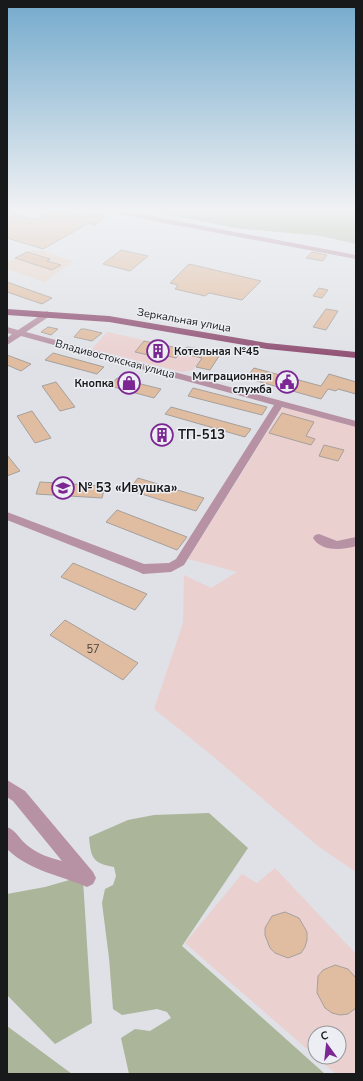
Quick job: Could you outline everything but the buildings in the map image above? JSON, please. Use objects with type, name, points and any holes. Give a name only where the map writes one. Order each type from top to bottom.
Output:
[{"type":"main road","name":"Зеркальная улица","points":[[7,312],[47,314],[127,322],[280,348],[356,355]]},
{"type":"street","points":[[7,342],[47,314]]},
{"type":"street","name":"Владивостокская улица","points":[[7,330],[280,403],[354,425]]},
{"type":"street","points":[[7,516],[143,569],[171,567],[180,562],[280,403]]},
{"type":"street","points":[[319,538],[326,543],[338,546],[356,540]]},
{"type":"street","points":[[7,788],[19,796],[87,878],[30,858],[12,843],[7,835]]},
{"type":"shaded area","points":[[10,261],[72,261],[45,282],[7,269],[7,263]]},
{"type":"shaded area","points":[[107,332],[183,349],[188,347],[207,350],[193,370],[182,372],[92,349]]},
{"type":"shaded area","points":[[283,407],[356,426],[356,872],[319,847],[209,753],[154,709],[183,623],[184,575],[211,588],[237,572],[188,559]]},
{"type":"shaded area","points":[[275,868],[356,954],[356,1074],[336,1074],[325,1065],[347,1065],[347,1025],[307,1025],[307,1049],[185,943],[242,874],[257,883]]},
{"type":"green space","points":[[209,813],[248,848],[182,946],[307,1058],[307,1065],[315,1065],[325,1074],[129,1074],[121,1038],[135,1029],[150,1031],[171,1018],[167,1012],[157,1009],[122,1015],[113,1009],[109,958],[102,903],[105,889],[113,885],[116,876],[114,867],[97,862],[94,859],[89,837],[128,820],[154,815]]},
{"type":"green space","points":[[73,879],[83,880],[92,1023],[55,1044],[7,995],[7,894],[45,887]]},
{"type":"green space","points":[[7,1026],[72,1074],[7,1074]]},
{"type":"place","name":"Котельная №45","points":[[158,351]]},
{"type":"place","name":"Миграционная служба","points":[[287,382]]},
{"type":"place","name":"Кнопка","points":[[129,383]]},
{"type":"place","name":"ТП-513","points":[[162,435]]},
{"type":"place","name":"№ 53 «Ивушка»","points":[[63,488]]}]
